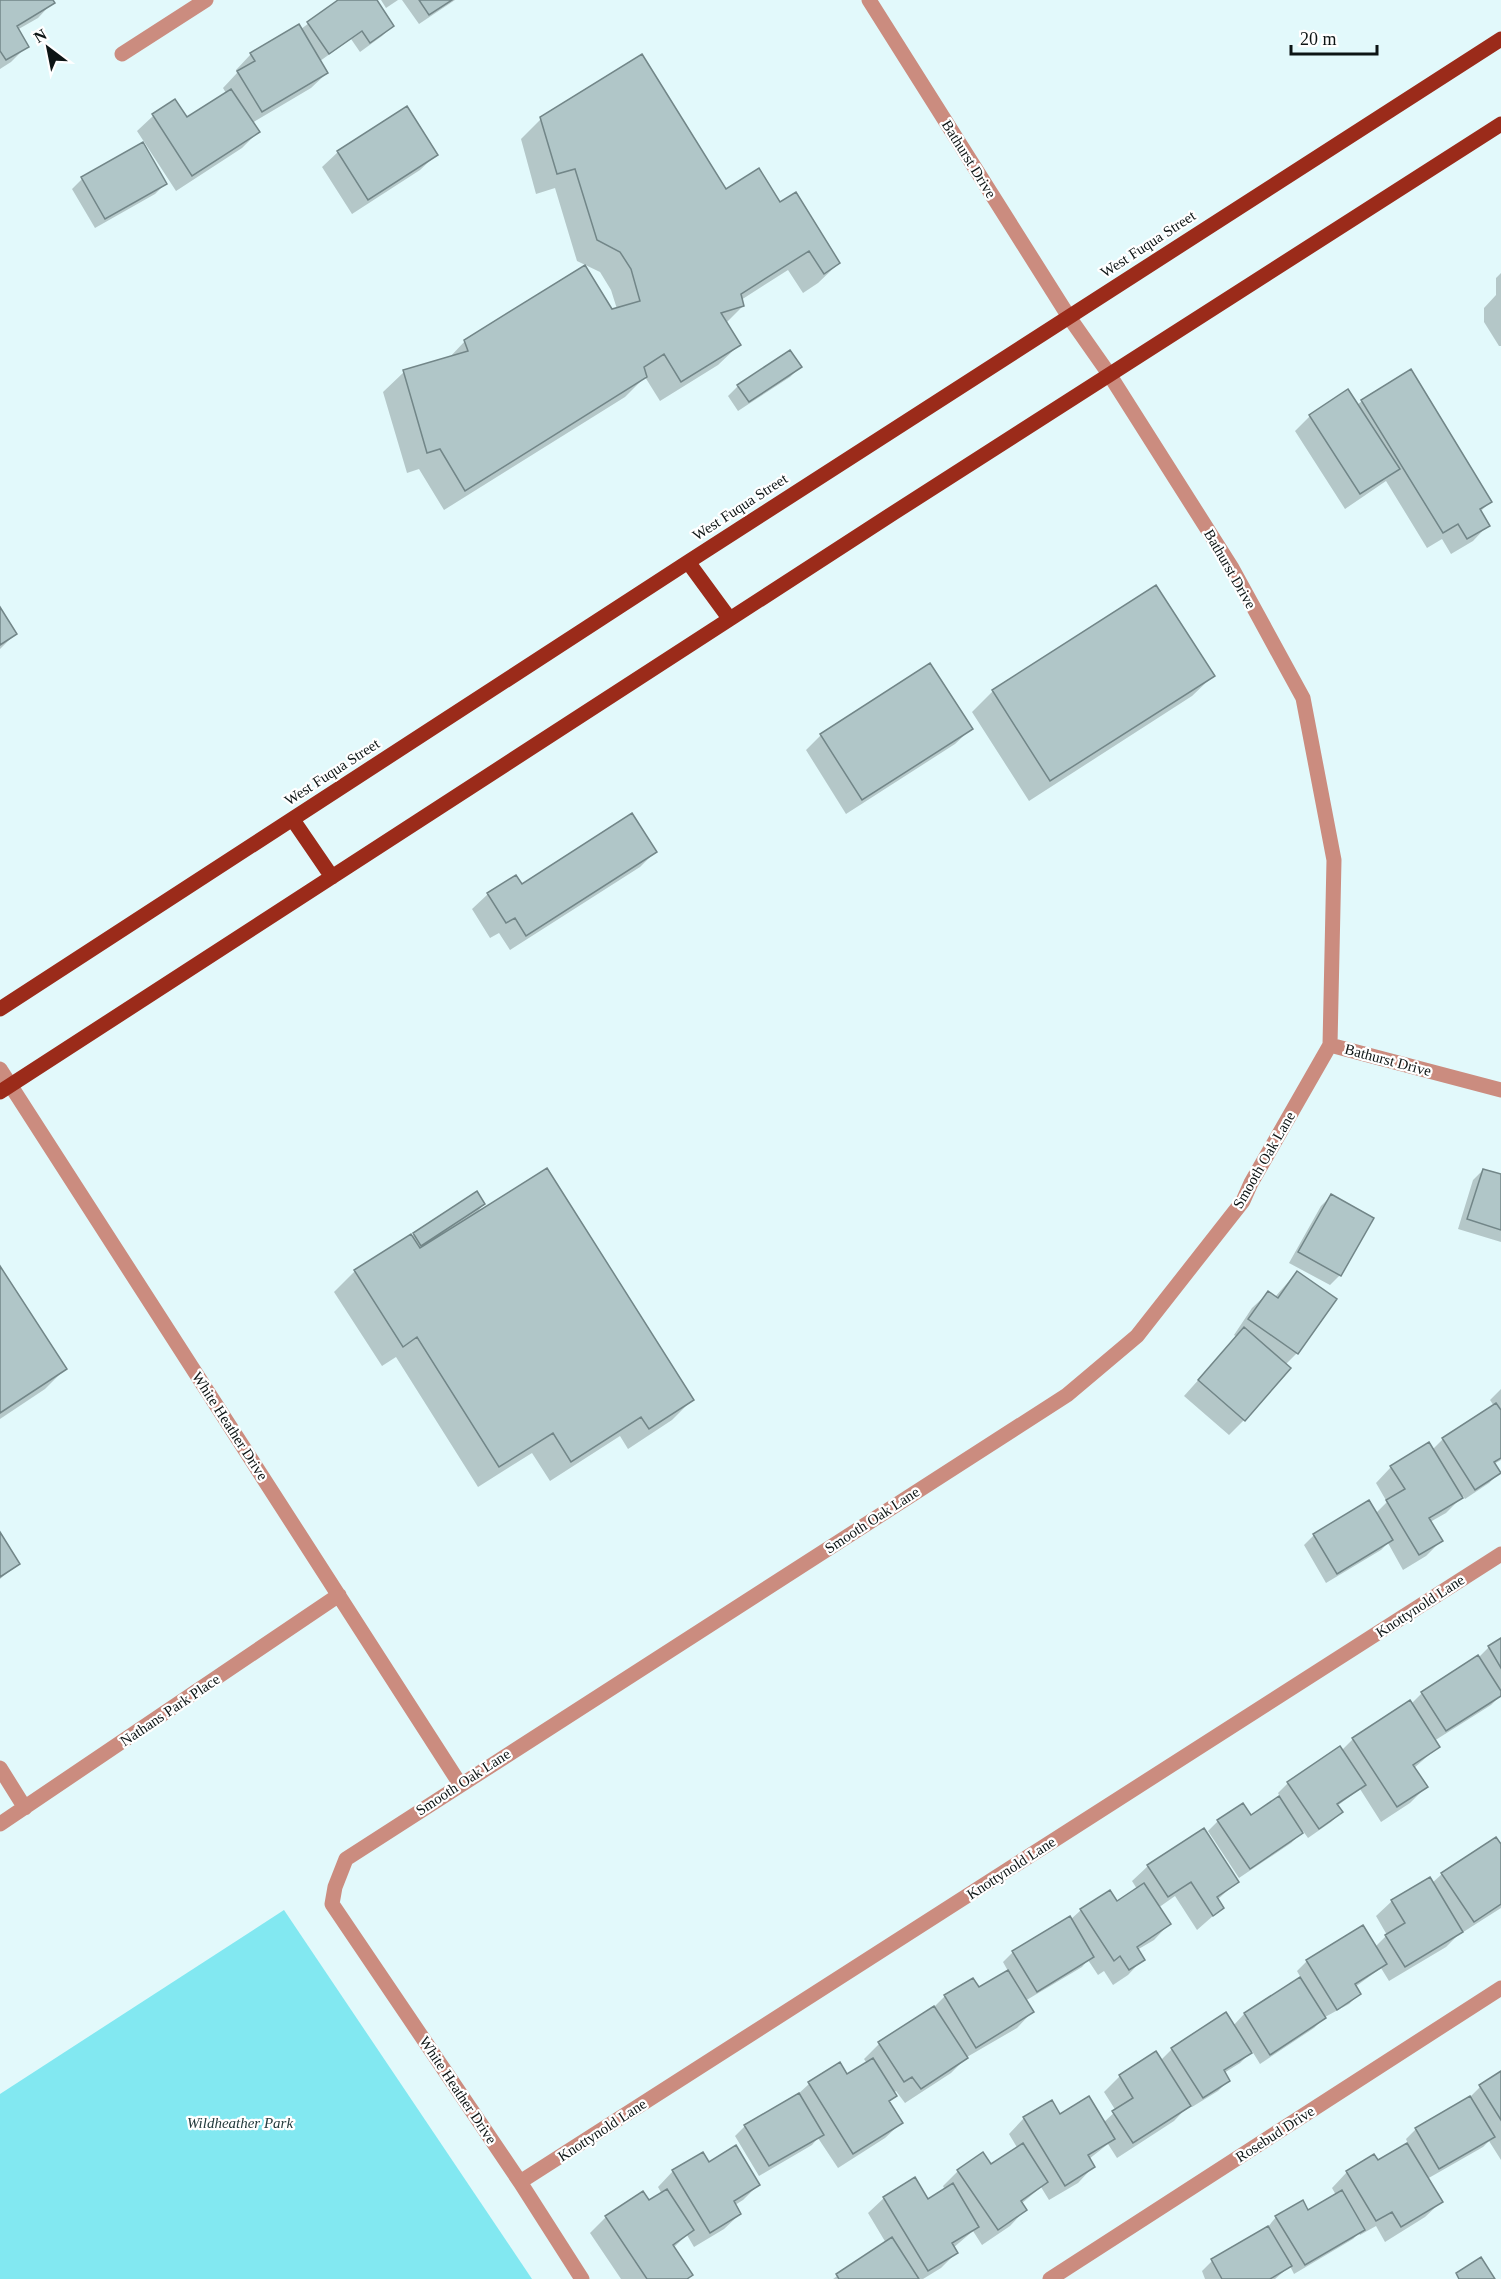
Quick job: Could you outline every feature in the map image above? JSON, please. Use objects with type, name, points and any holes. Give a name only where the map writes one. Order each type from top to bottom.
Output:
[{"type":"main road","name":"West Fuqua Street","points":[[0,1009],[688,561],[1501,39]]},
{"type":"main road","points":[[5,1089],[729,618],[1501,124]]},
{"type":"main road","points":[[688,561],[729,618]]},
{"type":"main road","points":[[293,820],[332,877]]},
{"type":"street","points":[[122,54],[206,0]]},
{"type":"street","name":"Bathurst Drive","points":[[869,0],[1069,317],[1232,568],[1303,698],[1334,860],[1330,1045],[1501,1090]]},
{"type":"street","name":"Smooth Oak Lane","points":[[332,1904],[334,1887],[346,1859],[1067,1395],[1137,1336],[1243,1201],[1330,1045]]},
{"type":"street","name":"White Heather Drive","points":[[0,1069],[5,1089],[339,1595],[460,1784]]},
{"type":"street","name":"Knottynold Lane","points":[[520,2182],[1501,1554]]},
{"type":"street","name":"Nathans Park Place","points":[[0,1824],[339,1595]]},
{"type":"street","points":[[0,1768],[25,1808]]},
{"type":"street","name":"White Heather Drive","points":[[332,1904],[520,2182],[582,2279]]},
{"type":"street","name":"Rosebud Drive","points":[[1050,2279],[1501,1988]]},
{"type":"green space","name":"Wildheather Park","points":[[284,1910],[532,2279],[0,2279],[0,2094]]},
{"type":"building","points":[[0,0],[53,0],[55,3],[17,26],[29,47],[6,60],[0,51]]},
{"type":"building","points":[[338,0],[377,0],[394,26],[370,43],[362,31],[329,54],[307,22]]},
{"type":"building","points":[[419,0],[452,0],[429,15]]},
{"type":"building","points":[[299,24],[328,73],[262,112],[237,71],[255,61],[250,53]]},
{"type":"building","points":[[642,54],[726,189],[759,168],[780,202],[796,192],[840,263],[824,274],[809,251],[741,294],[744,306],[721,313],[741,345],[681,382],[664,354],[644,367],[647,377],[465,491],[440,449],[427,453],[403,370],[468,351],[464,340],[585,265],[612,309],[640,301],[631,269],[620,252],[597,240],[575,169],[557,174],[540,117]]},
{"type":"building","points":[[231,89],[260,132],[192,176],[152,114],[175,99],[187,117]]},
{"type":"building","points":[[407,106],[438,155],[368,200],[337,151]]},
{"type":"building","points":[[143,142],[167,184],[105,219],[81,177]]},
{"type":"building","points":[[790,350],[802,367],[749,402],[737,385]]},
{"type":"building","points":[[1411,369],[1492,502],[1480,509],[1490,526],[1467,539],[1458,524],[1443,533],[1361,400]]},
{"type":"building","points":[[1348,389],[1400,469],[1360,494],[1309,415]]},
{"type":"building","points":[[1156,585],[1215,676],[1050,781],[992,690]]},
{"type":"building","points":[[0,607],[17,634],[0,645]]},
{"type":"building","points":[[930,663],[973,729],[862,800],[820,734]]},
{"type":"building","points":[[632,813],[657,852],[526,936],[515,918],[506,923],[487,893],[516,875],[522,884]]},
{"type":"building","points":[[547,1168],[694,1400],[649,1429],[641,1417],[571,1462],[553,1433],[499,1467],[417,1337],[403,1347],[354,1270],[411,1234],[420,1248]]},
{"type":"building","points":[[1483,1169],[1501,1174],[1501,1230],[1467,1219]]},
{"type":"building","points":[[477,1191],[485,1204],[421,1246],[413,1233]]},
{"type":"building","points":[[1331,1194],[1374,1218],[1341,1276],[1298,1252]]},
{"type":"building","points":[[0,1266],[67,1369],[0,1413]]},
{"type":"building","points":[[1297,1271],[1337,1299],[1298,1354],[1248,1319],[1268,1291],[1278,1298]]},
{"type":"building","points":[[1244,1327],[1291,1368],[1245,1421],[1198,1380]]},
{"type":"building","points":[[1496,1403],[1501,1410],[1501,1458],[1494,1462],[1501,1473],[1475,1490],[1442,1438]]},
{"type":"building","points":[[1429,1442],[1463,1498],[1429,1518],[1443,1541],[1419,1555],[1386,1500],[1405,1489],[1390,1466]]},
{"type":"building","points":[[1369,1500],[1393,1540],[1337,1574],[1313,1534]]},
{"type":"building","points":[[0,1532],[20,1564],[0,1577]]},
{"type":"building","points":[[1501,1638],[1501,1668],[1488,1646]]},
{"type":"building","points":[[1478,1655],[1501,1691],[1501,1696],[1446,1731],[1421,1692]]},
{"type":"building","points":[[1410,1700],[1440,1747],[1413,1765],[1428,1787],[1397,1807],[1352,1738]]},
{"type":"building","points":[[1340,1746],[1366,1785],[1337,1804],[1343,1812],[1319,1829],[1287,1782]]},
{"type":"building","points":[[1279,1796],[1303,1833],[1250,1869],[1217,1820],[1243,1803],[1251,1815]]},
{"type":"building","points":[[1204,1828],[1239,1882],[1217,1897],[1224,1908],[1213,1916],[1191,1882],[1168,1897],[1147,1865]]},
{"type":"building","points":[[1496,1837],[1501,1844],[1501,1904],[1474,1922],[1441,1873]]},
{"type":"building","points":[[1430,1877],[1463,1932],[1405,1967],[1385,1935],[1405,1923],[1391,1900]]},
{"type":"building","points":[[1144,1883],[1171,1924],[1137,1947],[1145,1960],[1129,1970],[1120,1956],[1114,1961],[1080,1909],[1110,1890],[1117,1901]]},
{"type":"building","points":[[1070,1916],[1094,1957],[1037,1992],[1012,1951]]},
{"type":"building","points":[[1363,1925],[1387,1964],[1355,1984],[1361,1994],[1337,2010],[1306,1960]]},
{"type":"building","points":[[1008,1970],[1034,2012],[976,2048],[944,1995],[973,1978],[979,1987]]},
{"type":"building","points":[[1300,1977],[1326,2018],[1270,2055],[1244,2013]]},
{"type":"building","points":[[934,2006],[968,2058],[921,2089],[912,2077],[904,2082],[878,2042]]},
{"type":"building","points":[[1226,2012],[1252,2053],[1224,2070],[1230,2081],[1203,2098],[1171,2048]]},
{"type":"building","points":[[1156,2051],[1191,2106],[1133,2143],[1112,2111],[1133,2098],[1119,2075]]},
{"type":"building","points":[[873,2058],[897,2096],[889,2101],[903,2123],[853,2154],[808,2082],[840,2062],[847,2074]]},
{"type":"building","points":[[1501,2071],[1501,2120],[1479,2085]]},
{"type":"building","points":[[799,2093],[824,2135],[769,2166],[744,2125]]},
{"type":"building","points":[[1089,2096],[1115,2139],[1088,2155],[1095,2167],[1065,2186],[1023,2117],[1052,2100],[1060,2114]]},
{"type":"building","points":[[1470,2096],[1495,2137],[1439,2169],[1415,2128]]},
{"type":"building","points":[[1023,2143],[1048,2182],[1021,2201],[1027,2210],[998,2230],[957,2170],[983,2152],[991,2164]]},
{"type":"building","points":[[1407,2143],[1443,2202],[1401,2227],[1392,2212],[1376,2221],[1346,2171],[1374,2154],[1378,2160]]},
{"type":"building","points":[[736,2145],[760,2185],[734,2201],[741,2214],[710,2233],[672,2170],[703,2152],[709,2162]]},
{"type":"building","points":[[915,2177],[928,2199],[953,2183],[979,2227],[952,2243],[958,2253],[928,2271],[883,2197]]},
{"type":"building","points":[[667,2189],[694,2230],[673,2245],[693,2275],[687,2279],[647,2279],[605,2216],[643,2191],[649,2200]]},
{"type":"building","points":[[1342,2190],[1365,2230],[1305,2265],[1275,2216],[1303,2200],[1308,2210]]},
{"type":"building","points":[[1268,2226],[1292,2266],[1270,2279],[1222,2279],[1211,2259]]},
{"type":"building","points":[[892,2237],[919,2279],[839,2279],[836,2274]]},
{"type":"building","points":[[1481,2257],[1495,2279],[1459,2279],[1456,2273]]}]
